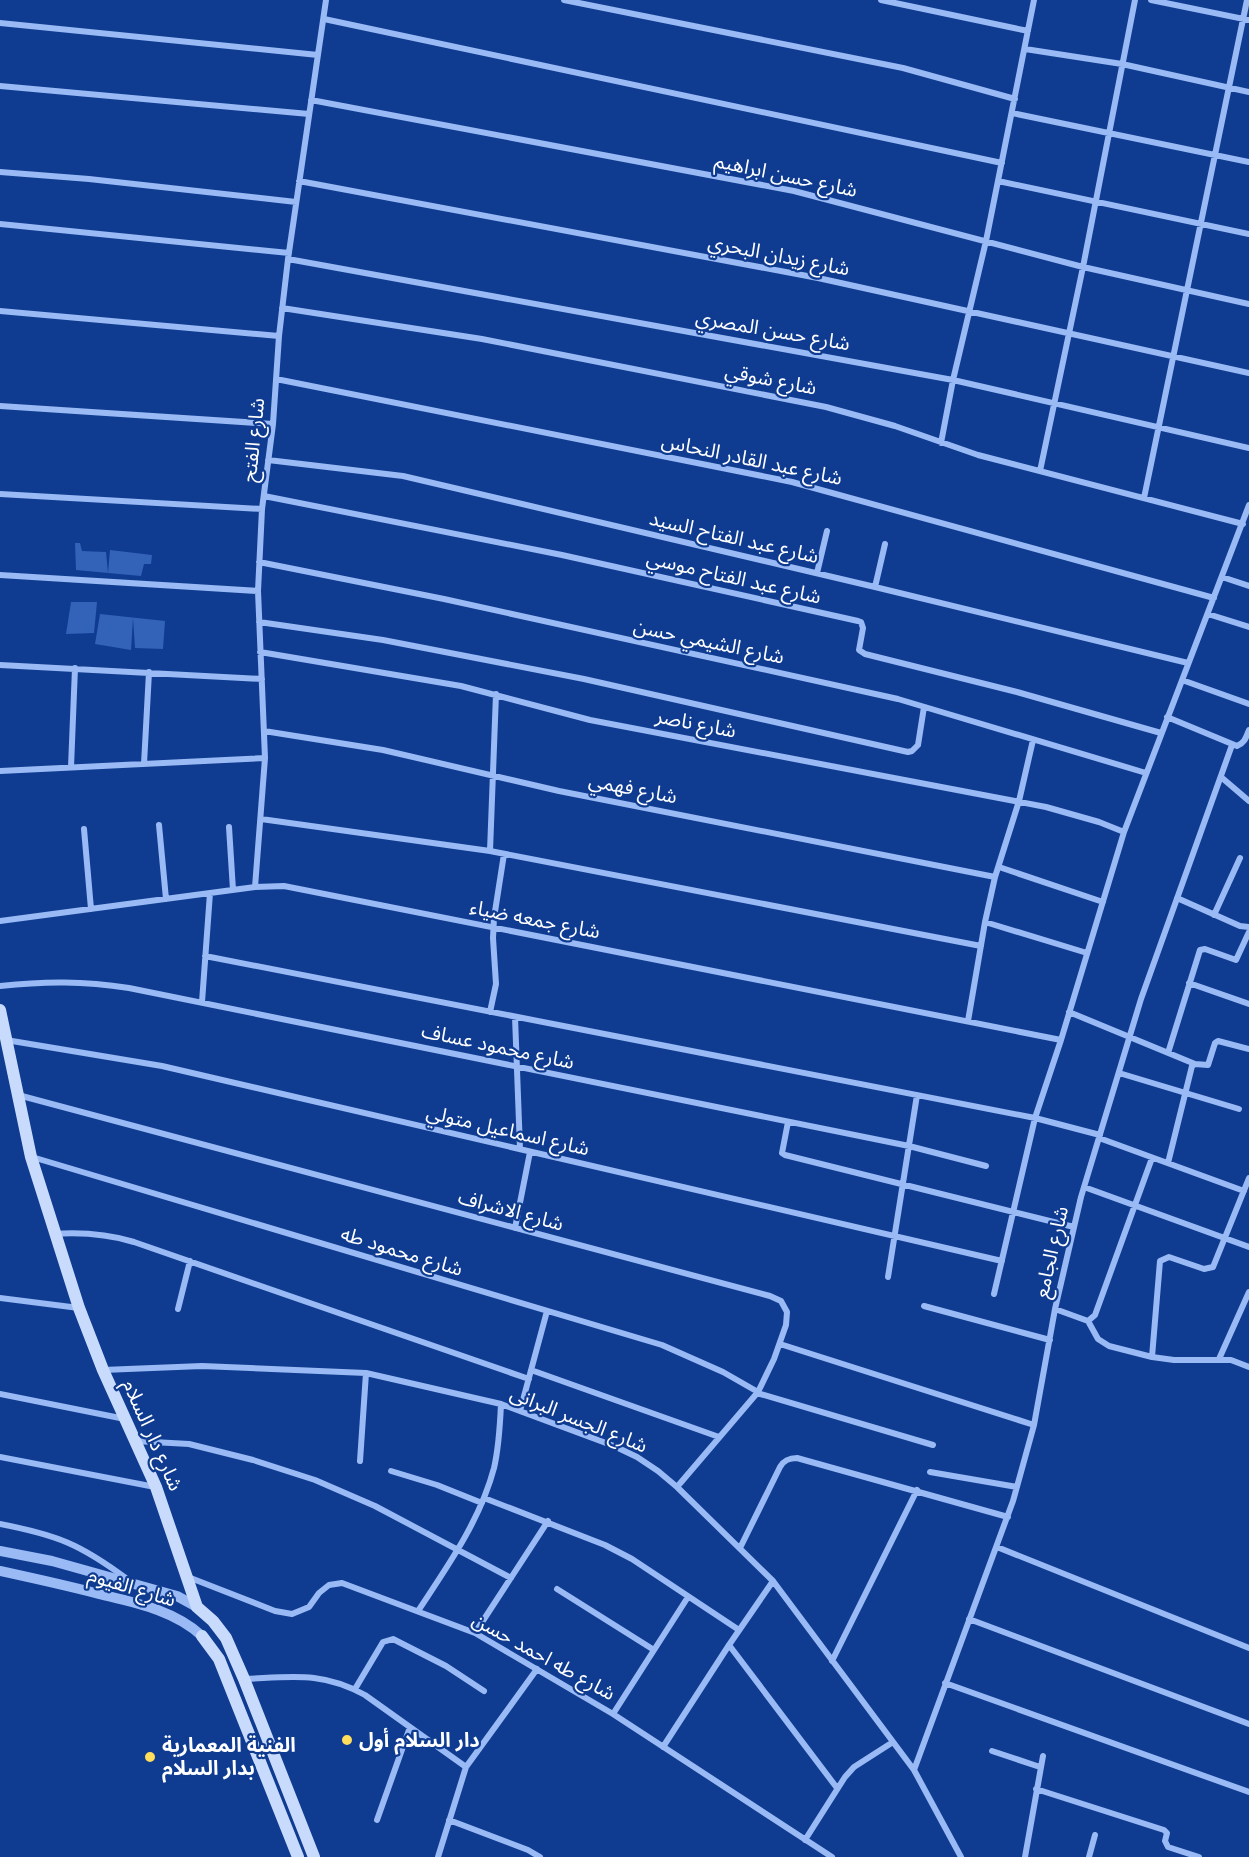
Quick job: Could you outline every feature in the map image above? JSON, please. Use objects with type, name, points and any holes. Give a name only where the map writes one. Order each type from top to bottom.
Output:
[{"type":"main road","name":"شارع دار السلام","points":[[0,1010],[31,1157],[79,1308],[103,1370],[156,1487],[197,1607],[220,1629],[244,1679],[314,1857]]},
{"type":"main road","points":[[202,1636],[219,1659],[298,1857]]},
{"type":"street","name":"شارع الفتح","points":[[255,887],[265,758],[258,591],[262,509],[273,424],[279,336],[288,256],[326,0]]},
{"type":"street","points":[[564,0],[903,68],[1015,99]]},
{"type":"street","points":[[881,0],[1028,31]]},
{"type":"street","points":[[941,443],[953,380],[986,241],[1034,0]]},
{"type":"street","points":[[1040,471],[1083,267],[1135,0]]},
{"type":"street","points":[[1151,0],[1246,19]]},
{"type":"street","points":[[1144,498],[1229,87],[1246,19],[1247,0]]},
{"type":"street","points":[[324,19],[1002,163]]},
{"type":"street","points":[[0,23],[318,55]]},
{"type":"street","points":[[1025,49],[1122,64],[1249,92]]},
{"type":"street","points":[[0,86],[309,114]]},
{"type":"street","name":"شارع حسن ابراهيم","points":[[311,100],[794,191],[1083,267],[1249,304]]},
{"type":"street","points":[[1012,113],[1249,162]]},
{"type":"street","points":[[0,172],[89,179],[296,202]]},
{"type":"street","name":"شارع زيدان البحري","points":[[299,181],[807,276],[1249,373]]},
{"type":"street","points":[[998,181],[1249,234]]},
{"type":"street","name":"شارع حسن المصري","points":[[0,224],[288,256],[953,380],[1249,448]]},
{"type":"street","name":"شارع شوقي","points":[[282,308],[482,339],[826,407],[1040,471],[1243,524]]},
{"type":"street","points":[[0,311],[279,336]]},
{"type":"street","name":"شارع عبد القادر النحاس","points":[[276,379],[792,482],[1214,598]]},
{"type":"street","points":[[0,406],[273,424]]},
{"type":"street","name":"شارع عبد الفتاح السيد","points":[[268,460],[403,476],[1188,663]]},
{"type":"street","points":[[0,494],[262,509]]},
{"type":"street","name":"شارع عبد الفتاح موسي","points":[[264,496],[562,555],[858,621],[861,622],[863,628],[859,650],[864,654],[1017,692],[1161,733]]},
{"type":"street","points":[[994,1294],[1035,1118],[1124,832],[1249,507]]},
{"type":"street","points":[[817,573],[827,531]]},
{"type":"street","points":[[875,587],[885,544]]},
{"type":"street","name":"شارع الشيمي حسن","points":[[259,562],[444,599],[898,699],[1146,773]]},
{"type":"street","points":[[0,575],[258,591]]},
{"type":"street","points":[[1222,577],[1249,586]]},
{"type":"street","points":[[1208,614],[1249,627]]},
{"type":"street","points":[[259,622],[382,640],[584,679],[908,752],[916,749],[918,745],[924,707]]},
{"type":"street","name":"شارع ناصر","points":[[260,652],[461,686],[590,720],[1019,801],[1072,813],[1124,832]]},
{"type":"street","points":[[0,665],[262,679]]},
{"type":"street","points":[[71,767],[75,668]]},
{"type":"street","points":[[144,764],[149,672]]},
{"type":"street","points":[[1182,680],[1248,701]]},
{"type":"street","points":[[490,851],[496,694]]},
{"type":"street","points":[[1167,717],[1237,746],[1247,741],[1249,730]]},
{"type":"street","name":"شارع فهمي","points":[[264,731],[382,750],[493,776],[995,877]]},
{"type":"street","points":[[968,1021],[995,877],[1019,801],[1033,740]]},
{"type":"street","name":"شارع الجامع","points":[[914,1770],[1008,1517],[1034,1425],[1055,1309],[1084,1187],[1130,1037],[1232,745]]},
{"type":"street","points":[[0,771],[265,758]]},
{"type":"street","points":[[1221,777],[1249,801]]},
{"type":"street","points":[[261,819],[490,851],[981,946]]},
{"type":"street","points":[[159,825],[166,899]]},
{"type":"street","points":[[229,827],[233,890]]},
{"type":"street","points":[[84,830],[91,909]]},
{"type":"street","points":[[490,1012],[496,984],[493,927],[504,854]]},
{"type":"street","points":[[1214,915],[1240,858]]},
{"type":"street","points":[[999,867],[1103,902]]},
{"type":"street","name":"شارع جمعه ضياء","points":[[0,921],[255,887],[293,888],[1061,1040]]},
{"type":"street","points":[[202,1002],[210,893]]},
{"type":"street","points":[[1168,1053],[1200,950],[1205,949],[1236,960],[1249,929],[1177,898]]},
{"type":"street","points":[[985,922],[1087,953]]},
{"type":"street","points":[[205,956],[1035,1118],[1099,1137],[1244,1191]]},
{"type":"street","name":"شارع محمود عساف","points":[[0,986],[42,981],[86,982],[129,987],[909,1146],[986,1166]]},
{"type":"street","points":[[1190,983],[1249,1004]]},
{"type":"street","points":[[1069,1012],[1195,1064],[1208,1065],[1218,1041],[1249,1049]]},
{"type":"street","points":[[515,1017],[520,1149]]},
{"type":"street","name":"شارع اسماعيل متولي","points":[[5,1040],[162,1066],[1002,1261]]},
{"type":"street","points":[[1168,1163],[1190,1069],[1195,1064]]},
{"type":"street","points":[[1119,1073],[1239,1109]]},
{"type":"street","name":"شارع الاشراف","points":[[17,1095],[770,1296],[781,1301],[787,1312],[786,1325],[780,1344],[757,1392],[677,1487]]},
{"type":"street","points":[[888,1277],[917,1095]]},
{"type":"street","points":[[788,1122],[783,1154],[1074,1227]]},
{"type":"street","points":[[515,1228],[530,1152]]},
{"type":"street","name":"شارع محمود طه","points":[[31,1157],[662,1345],[723,1372],[757,1392],[933,1445]]},
{"type":"street","points":[[1088,1321],[1095,1315],[1152,1158]]},
{"type":"street","points":[[1152,1357],[1160,1261],[1169,1257],[1209,1269],[1216,1263],[1249,1178]]},
{"type":"street","points":[[1084,1187],[1249,1247]]},
{"type":"street","points":[[54,1234],[80,1232],[107,1234],[529,1379]]},
{"type":"street","points":[[178,1309],[190,1261]]},
{"type":"street","points":[[1219,1359],[1249,1292]]},
{"type":"street","points":[[0,1298],[79,1308]]},
{"type":"street","points":[[924,1306],[1050,1340]]},
{"type":"street","points":[[1055,1309],[1088,1321],[1098,1339],[1103,1343],[1152,1357],[1174,1360],[1231,1360],[1249,1366]]},
{"type":"street","points":[[520,1411],[547,1311]]},
{"type":"street","points":[[780,1344],[1034,1425]]},
{"type":"street","name":"شارع الجسر البرانى","points":[[103,1370],[202,1366],[366,1373],[501,1404],[637,1457],[677,1487],[773,1581],[914,1770],[961,1857]]},
{"type":"street","points":[[531,1370],[719,1437]]},
{"type":"street","points":[[360,1461],[366,1373]]},
{"type":"street","points":[[0,1394],[125,1419]]},
{"type":"street","points":[[418,1611],[458,1550],[483,1500],[494,1468],[501,1404]]},
{"type":"street","points":[[135,1441],[189,1444],[252,1460],[315,1480],[375,1506],[511,1578]]},
{"type":"street","points":[[0,1457],[156,1487]]},
{"type":"street","points":[[740,1548],[780,1467],[790,1458],[917,1490],[1008,1517]]},
{"type":"street","points":[[390,1471],[548,1521],[605,1545],[632,1559],[739,1630]]},
{"type":"street","points":[[930,1472],[1017,1486]]},
{"type":"street","points":[[832,1661],[917,1490]]},
{"type":"street","points":[[476,1634],[548,1521]]},
{"type":"street","points":[[0,1524],[41,1532],[66,1540],[88,1551],[132,1583]]},
{"type":"street","points":[[997,1548],[1249,1648]]},
{"type":"street","name":"شارع الفيوم","points":[[0,1551],[52,1561],[132,1583],[177,1596],[197,1607]]},
{"type":"street","name":"شارع الفيوم","points":[[0,1571],[134,1603],[162,1612],[179,1620],[202,1636]]},
{"type":"street","name":"شارع طه احمد حسن","points":[[188,1577],[275,1611],[292,1614],[309,1608],[319,1593],[329,1585],[342,1583],[476,1634],[613,1714],[832,1857]]},
{"type":"street","points":[[663,1746],[773,1581]]},
{"type":"street","points":[[557,1588],[654,1650]]},
{"type":"street","points":[[613,1714],[688,1597]]},
{"type":"street","points":[[969,1619],[1249,1724]]},
{"type":"street","points":[[355,1689],[383,1642],[389,1638],[446,1666],[484,1691]]},
{"type":"street","points":[[729,1645],[837,1788]]},
{"type":"street","points":[[438,1857],[466,1767],[537,1669]]},
{"type":"street","points":[[244,1679],[310,1676],[329,1679],[355,1689],[466,1767]]},
{"type":"street","points":[[945,1683],[1249,1792]]},
{"type":"street","points":[[377,1820],[410,1727]]},
{"type":"street","points":[[805,1840],[837,1788],[854,1767],[893,1742]]},
{"type":"street","points":[[992,1751],[1040,1767]]},
{"type":"street","points":[[1025,1857],[1042,1756]]},
{"type":"street","points":[[1036,1789],[1164,1830],[1167,1833],[1165,1841],[1168,1847],[1185,1855],[1199,1857]]},
{"type":"street","points":[[448,1820],[528,1850],[540,1857]]},
{"type":"street","points":[[1089,1857],[1095,1835]]},
{"type":"building","points":[[75,543],[80,543],[82,551],[106,552],[108,573],[76,570]]},
{"type":"building","points":[[110,550],[152,555],[151,564],[144,564],[141,576],[108,573]]},
{"type":"building","points":[[71,602],[97,602],[94,633],[66,634]]},
{"type":"building","points":[[100,614],[165,621],[163,649],[135,648],[133,618],[131,650],[95,644]]},
{"type":"place","name":"دار السلام أول","points":[[347,1740]]},
{"type":"place","name":"الفنية المعمارية بدار السلام","points":[[150,1757]]}]
